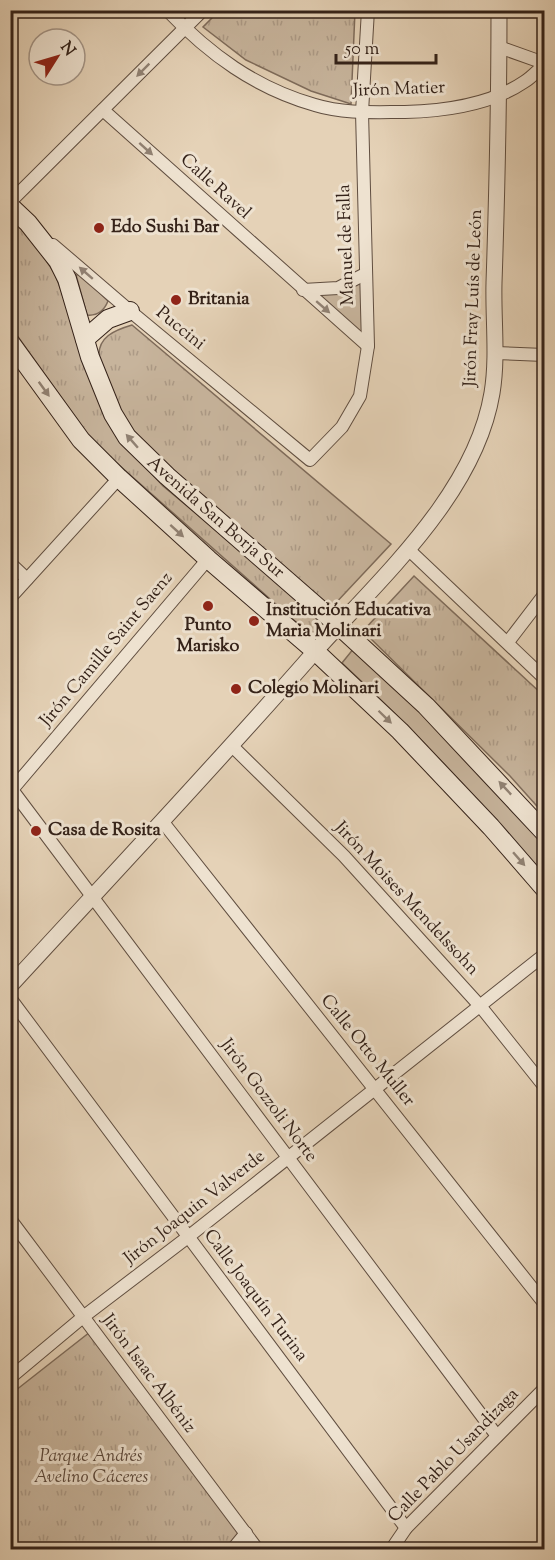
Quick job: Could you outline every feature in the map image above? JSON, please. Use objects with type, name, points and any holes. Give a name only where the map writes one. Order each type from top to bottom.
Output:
[{"type":"main road","name":"Avenida San Borja Sur","points":[[10,204],[58,261],[67,279],[91,361],[113,414],[127,437],[167,476],[338,625],[426,706],[544,831]]},
{"type":"main road","points":[[85,339],[108,319],[130,312]]},
{"type":"main road","name":"Avenida San Borja Sur","points":[[10,342],[81,440],[119,478],[208,559],[315,651],[400,731],[491,827],[544,888]]},
{"type":"street","name":"Jirón Matier","points":[[167,10],[185,29],[229,66],[273,89],[316,106],[362,112],[434,111],[470,104],[499,95],[524,82],[544,64]]},
{"type":"street","points":[[10,204],[203,10]]},
{"type":"street","name":"Manuel de Falla","points":[[310,460],[342,427],[360,396],[368,346],[362,112],[368,10]]},
{"type":"street","name":"Jirón Fray Luís de León","points":[[10,986],[232,746],[408,549],[444,504],[467,466],[480,435],[492,393],[495,353],[499,10]]},
{"type":"street","points":[[499,46],[544,64]]},
{"type":"street","name":"Calle Ravel","points":[[103,110],[368,346]]},
{"type":"street","name":"Puccini","points":[[28,224],[130,312],[310,460]]},
{"type":"street","points":[[303,290],[338,288],[365,274]]},
{"type":"street","points":[[495,353],[544,355]]},
{"type":"street","points":[[10,598],[119,478]]},
{"type":"street","points":[[408,549],[544,678]]},
{"type":"street","name":"Jirón Camille Saint Saenz","points":[[11,789],[208,559]]},
{"type":"street","points":[[10,563],[27,579]]},
{"type":"street","points":[[507,642],[544,595]]},
{"type":"street","name":"Jirón Moises Mendelssohn","points":[[232,746],[344,856],[481,1007],[544,1086]]},
{"type":"street","name":"Jirón Gozzoli Norte","points":[[11,789],[496,1436]]},
{"type":"street","name":"Calle Otto Muller","points":[[162,821],[544,1303]]},
{"type":"street","name":"Jirón Joaquin Valverde","points":[[10,1378],[83,1317],[481,1007],[544,955]]},
{"type":"street","name":"Calle Joaquín Turina","points":[[10,998],[406,1528]]},
{"type":"street","name":"Jirón Isaac Albéniz","points":[[10,1219],[258,1550]]},
{"type":"street","name":"Calle Pablo Usandizaga","points":[[391,1550],[406,1528],[544,1389]]},
{"type":"street","points":[[232,1550],[246,1533]]},
{"type":"green space","points":[[220,10],[355,11],[351,104],[311,91],[246,60],[203,27]]},
{"type":"green space","points":[[10,216],[31,237],[55,274],[113,431],[163,486],[302,601],[317,617],[315,632],[305,630],[93,442],[11,327]]},
{"type":"green space","points":[[81,274],[108,301],[97,314],[87,315],[76,275]]},
{"type":"green space","points":[[365,274],[368,346],[303,290],[338,288]]},
{"type":"green space","points":[[132,325],[391,544],[333,606],[327,604],[155,459],[118,410],[99,358],[99,351],[108,336]]},
{"type":"green space","points":[[414,576],[544,696],[544,814],[510,776],[363,631]]},
{"type":"green space","points":[[354,648],[419,709],[544,843],[544,875],[446,766],[342,663]]},
{"type":"green space","name":"Parque Andrés Avelino Cáceres","points":[[90,1332],[240,1533],[226,1549],[11,1550],[11,1394]]},
{"type":"place","name":"Edo Sushi Bar","points":[[99,228]]},
{"type":"place","name":"Britania","points":[[176,300]]},
{"type":"place","name":"Punto Marisko","points":[[208,606]]},
{"type":"place","name":"Institución Educativa Maria Molinari","points":[[254,621]]},
{"type":"place","name":"Colegio Molinari","points":[[236,689]]},
{"type":"place","name":"Casa de Rosita","points":[[36,831]]}]
